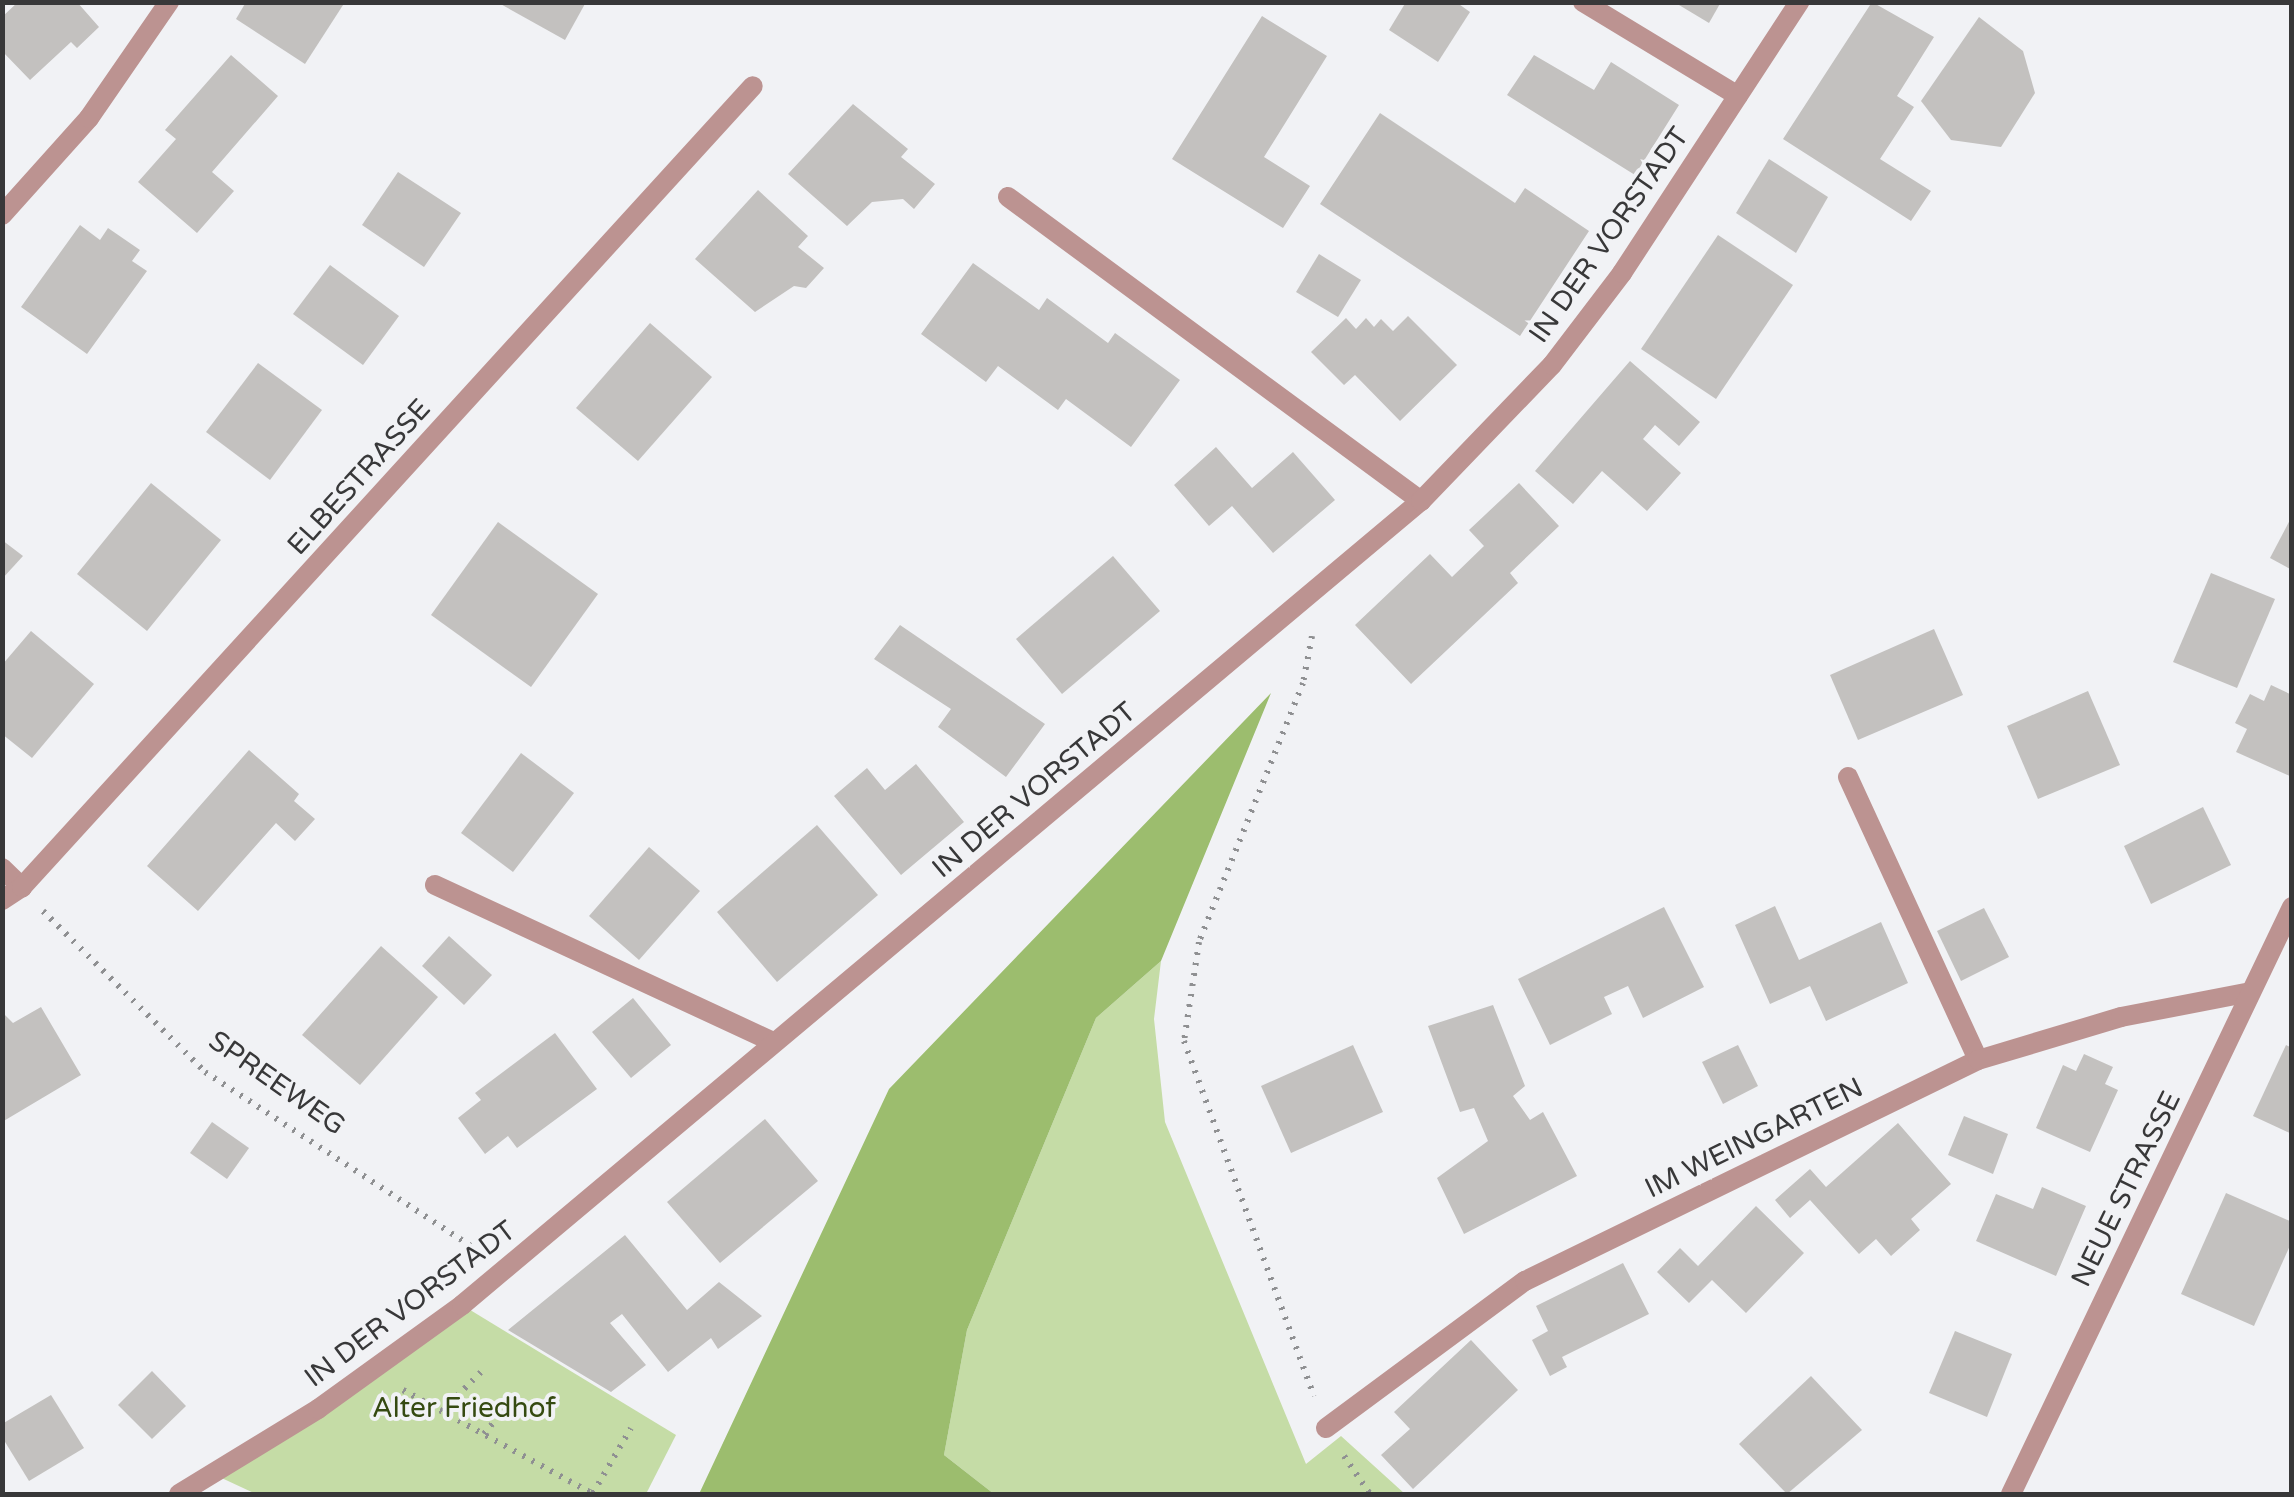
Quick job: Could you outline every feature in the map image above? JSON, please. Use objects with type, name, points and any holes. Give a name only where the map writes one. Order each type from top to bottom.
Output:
[{"type":"street","points":[[2,215],[89,118],[169,2]]},
{"type":"street","points":[[1582,2],[1738,96]]},
{"type":"street","name":"IN DER VORSTADT","points":[[178,1494],[318,1409],[505,1268],[1420,501],[1552,364],[1622,274],[1799,2]]},
{"type":"street","name":"ELBESTRASSE","points":[[2,900],[22,888],[753,86]]},
{"type":"street","points":[[1008,197],[1420,501]]},
{"type":"street","points":[[1848,777],[1978,1060]]},
{"type":"street","points":[[2,868],[22,888]]},
{"type":"street","points":[[435,885],[773,1042]]},
{"type":"street","name":"NEUE STRASSE","points":[[2011,1494],[2292,907]]},
{"type":"street","name":"IM WEINGARTEN","points":[[1326,1428],[1525,1281],[1978,1060],[2121,1017],[2251,992]]},
{"type":"path","points":[[1294,610],[1315,640],[1199,942],[1184,1041],[1326,1428],[1370,1494]]},
{"type":"path","name":"SPREEWEG","points":[[22,888],[205,1072],[505,1268]]},
{"type":"path","points":[[442,1411],[482,1372]]},
{"type":"path","points":[[389,1382],[593,1494],[630,1428]]},
{"type":"path","points":[[484,1434],[516,1394]]},
{"type":"green space","points":[[1271,693],[1161,961],[1096,1018],[967,1330],[944,1455],[994,1494],[699,1494],[889,1089]]},
{"type":"green space","points":[[1161,961],[1154,1019],[1165,1122],[1306,1464],[1341,1436],[1405,1494],[994,1494],[944,1455],[967,1330],[1096,1018]]},
{"type":"green space","name":"Alter Friedhof","points":[[462,1305],[676,1435],[646,1494],[256,1494],[213,1474]]},
{"type":"building","points":[[18,2],[77,2],[99,27],[77,48],[71,42],[30,80],[2,51],[2,17]]},
{"type":"building","points":[[246,2],[345,2],[305,64],[236,19]]},
{"type":"building","points":[[497,2],[586,2],[565,40]]},
{"type":"building","points":[[1406,2],[1456,2],[1470,12],[1438,62],[1389,30]]},
{"type":"building","points":[[1674,2],[1721,2],[1709,23]]},
{"type":"building","points":[[1872,2],[1934,37],[1897,96],[1914,107],[1880,159],[1931,191],[1911,221],[1783,139]]},
{"type":"building","points":[[1262,16],[1327,56],[1264,157],[1310,186],[1283,228],[1172,159]]},
{"type":"building","points":[[1979,17],[2023,51],[2035,93],[2001,147],[1951,140],[1921,101]]},
{"type":"building","points":[[231,55],[278,96],[212,172],[234,191],[197,233],[138,182],[176,139],[165,130]]},
{"type":"building","points":[[1534,55],[1594,90],[1611,62],[1679,105],[1635,175],[1507,95]]},
{"type":"building","points":[[853,104],[908,149],[901,157],[935,184],[914,209],[903,199],[872,202],[847,226],[788,174]]},
{"type":"building","points":[[1380,113],[1515,203],[1525,188],[1589,231],[1520,336],[1320,204]]},
{"type":"building","points":[[1769,159],[1828,197],[1796,253],[1736,213]]},
{"type":"building","points":[[398,172],[461,213],[424,267],[362,225]]},
{"type":"building","points":[[758,190],[808,236],[798,247],[824,268],[806,288],[794,286],[755,312],[695,259]]},
{"type":"building","points":[[80,225],[100,240],[108,228],[140,250],[132,261],[147,271],[87,354],[21,307]]},
{"type":"building","points":[[1718,235],[1793,285],[1716,399],[1641,349]]},
{"type":"building","points":[[1319,254],[1361,280],[1338,317],[1296,292]]},
{"type":"building","points":[[973,263],[1039,310],[1047,298],[1108,343],[1115,333],[1180,380],[1131,447],[1066,399],[1058,410],[998,366],[986,382],[921,334]]},
{"type":"building","points":[[330,265],[399,316],[363,365],[293,314]]},
{"type":"building","points":[[1408,316],[1457,365],[1400,421],[1355,375],[1344,385],[1311,352],[1346,318],[1356,329],[1366,318],[1374,327],[1381,319],[1393,331]]},
{"type":"building","points":[[650,323],[712,377],[638,461],[576,408]]},
{"type":"building","points":[[1630,361],[1700,422],[1679,446],[1655,425],[1643,439],[1681,473],[1647,511],[1602,471],[1573,504],[1535,471]]},
{"type":"building","points":[[258,363],[322,410],[270,480],[206,432]]},
{"type":"building","points":[[1216,447],[1252,488],[1293,452],[1335,500],[1273,553],[1232,506],[1209,526],[1174,485]]},
{"type":"building","points":[[151,483],[221,540],[147,631],[77,574]]},
{"type":"building","points":[[1519,483],[1559,526],[1510,573],[1518,583],[1411,684],[1355,625],[1430,554],[1452,577],[1484,546],[1469,530]]},
{"type":"building","points":[[2292,516],[2292,570],[2270,558]]},
{"type":"building","points":[[498,522],[598,594],[531,687],[431,615]]},
{"type":"building","points":[[2,540],[23,556],[2,579]]},
{"type":"building","points":[[1113,556],[1160,611],[1062,694],[1016,639]]},
{"type":"building","points":[[2211,573],[2275,599],[2237,688],[2173,662]]},
{"type":"building","points":[[900,625],[1045,724],[1006,777],[938,727],[951,709],[874,659]]},
{"type":"building","points":[[1934,629],[1963,695],[1858,740],[1830,675]]},
{"type":"building","points":[[31,631],[94,684],[32,758],[2,734],[2,665]]},
{"type":"building","points":[[2271,685],[2292,695],[2292,777],[2236,752],[2247,729],[2235,723],[2250,694],[2264,701]]},
{"type":"building","points":[[2088,691],[2120,765],[2038,799],[2007,726]]},
{"type":"building","points":[[249,750],[299,794],[294,801],[315,819],[295,841],[276,823],[198,911],[147,866]]},
{"type":"building","points":[[521,753],[574,793],[513,872],[461,833]]},
{"type":"building","points":[[916,764],[964,822],[901,875],[834,796],[867,768],[885,790]]},
{"type":"building","points":[[2203,807],[2231,865],[2151,904],[2124,846]]},
{"type":"building","points":[[817,825],[878,895],[777,982],[717,912]]},
{"type":"building","points":[[649,847],[700,891],[639,960],[589,916]]},
{"type":"building","points":[[1775,906],[1799,960],[1881,922],[1908,983],[1826,1021],[1810,986],[1770,1004],[1735,925]]},
{"type":"building","points":[[1664,907],[1704,987],[1643,1018],[1628,986],[1604,997],[1612,1014],[1550,1045],[1518,979]]},
{"type":"building","points":[[1984,908],[2009,957],[1961,981],[1937,931]]},
{"type":"building","points":[[449,936],[492,975],[464,1005],[422,966]]},
{"type":"building","points":[[381,946],[438,997],[360,1085],[302,1035]]},
{"type":"building","points":[[633,998],[671,1045],[631,1078],[592,1032]]},
{"type":"building","points":[[1493,1005],[1525,1086],[1513,1096],[1530,1120],[1543,1112],[1577,1176],[1464,1234],[1437,1178],[1488,1141],[1474,1108],[1460,1112],[1428,1026]]},
{"type":"building","points":[[41,1007],[81,1075],[2,1122],[2,1012],[13,1023]]},
{"type":"building","points":[[555,1033],[597,1089],[517,1148],[508,1136],[485,1154],[458,1118],[481,1100],[475,1093]]},
{"type":"building","points":[[1353,1045],[1383,1112],[1291,1153],[1261,1086]]},
{"type":"building","points":[[1738,1045],[1758,1086],[1723,1104],[1702,1062]]},
{"type":"building","points":[[2286,1045],[2292,1048],[2292,1134],[2253,1116]]},
{"type":"building","points":[[2084,1054],[2113,1067],[2105,1084],[2118,1090],[2090,1152],[2036,1128],[2063,1065],[2076,1071]]},
{"type":"building","points":[[1964,1116],[2008,1134],[1993,1174],[1948,1155]]},
{"type":"building","points":[[765,1119],[818,1181],[720,1263],[667,1202]]},
{"type":"building","points":[[212,1122],[249,1148],[227,1179],[190,1153]]},
{"type":"building","points":[[1898,1123],[1951,1184],[1911,1219],[1920,1230],[1891,1256],[1876,1239],[1859,1254],[1810,1200],[1790,1218],[1775,1200],[1810,1169],[1826,1187]]},
{"type":"building","points":[[2042,1187],[2086,1206],[2056,1276],[1976,1241],[1996,1194],[2033,1209]]},
{"type":"building","points":[[2226,1193],[2292,1222],[2292,1241],[2254,1326],[2181,1294]]},
{"type":"building","points":[[1756,1206],[1804,1253],[1746,1313],[1712,1280],[1689,1303],[1657,1272],[1680,1248],[1698,1266]]},
{"type":"building","points":[[625,1235],[687,1310],[719,1282],[762,1316],[718,1349],[711,1338],[668,1372],[622,1314],[610,1323],[646,1365],[611,1392],[508,1330]]},
{"type":"building","points":[[1623,1263],[1649,1314],[1562,1357],[1567,1367],[1550,1376],[1532,1340],[1548,1331],[1536,1306]]},
{"type":"building","points":[[1955,1331],[2012,1354],[1987,1417],[1929,1393]]},
{"type":"building","points":[[1471,1340],[1518,1390],[1413,1489],[1381,1455],[1410,1429],[1394,1412]]},
{"type":"building","points":[[152,1371],[186,1406],[152,1439],[118,1405]]},
{"type":"building","points":[[1811,1376],[1862,1430],[1787,1494],[1739,1444]]},
{"type":"building","points":[[51,1395],[84,1448],[29,1481],[2,1437],[2,1424]]}]
